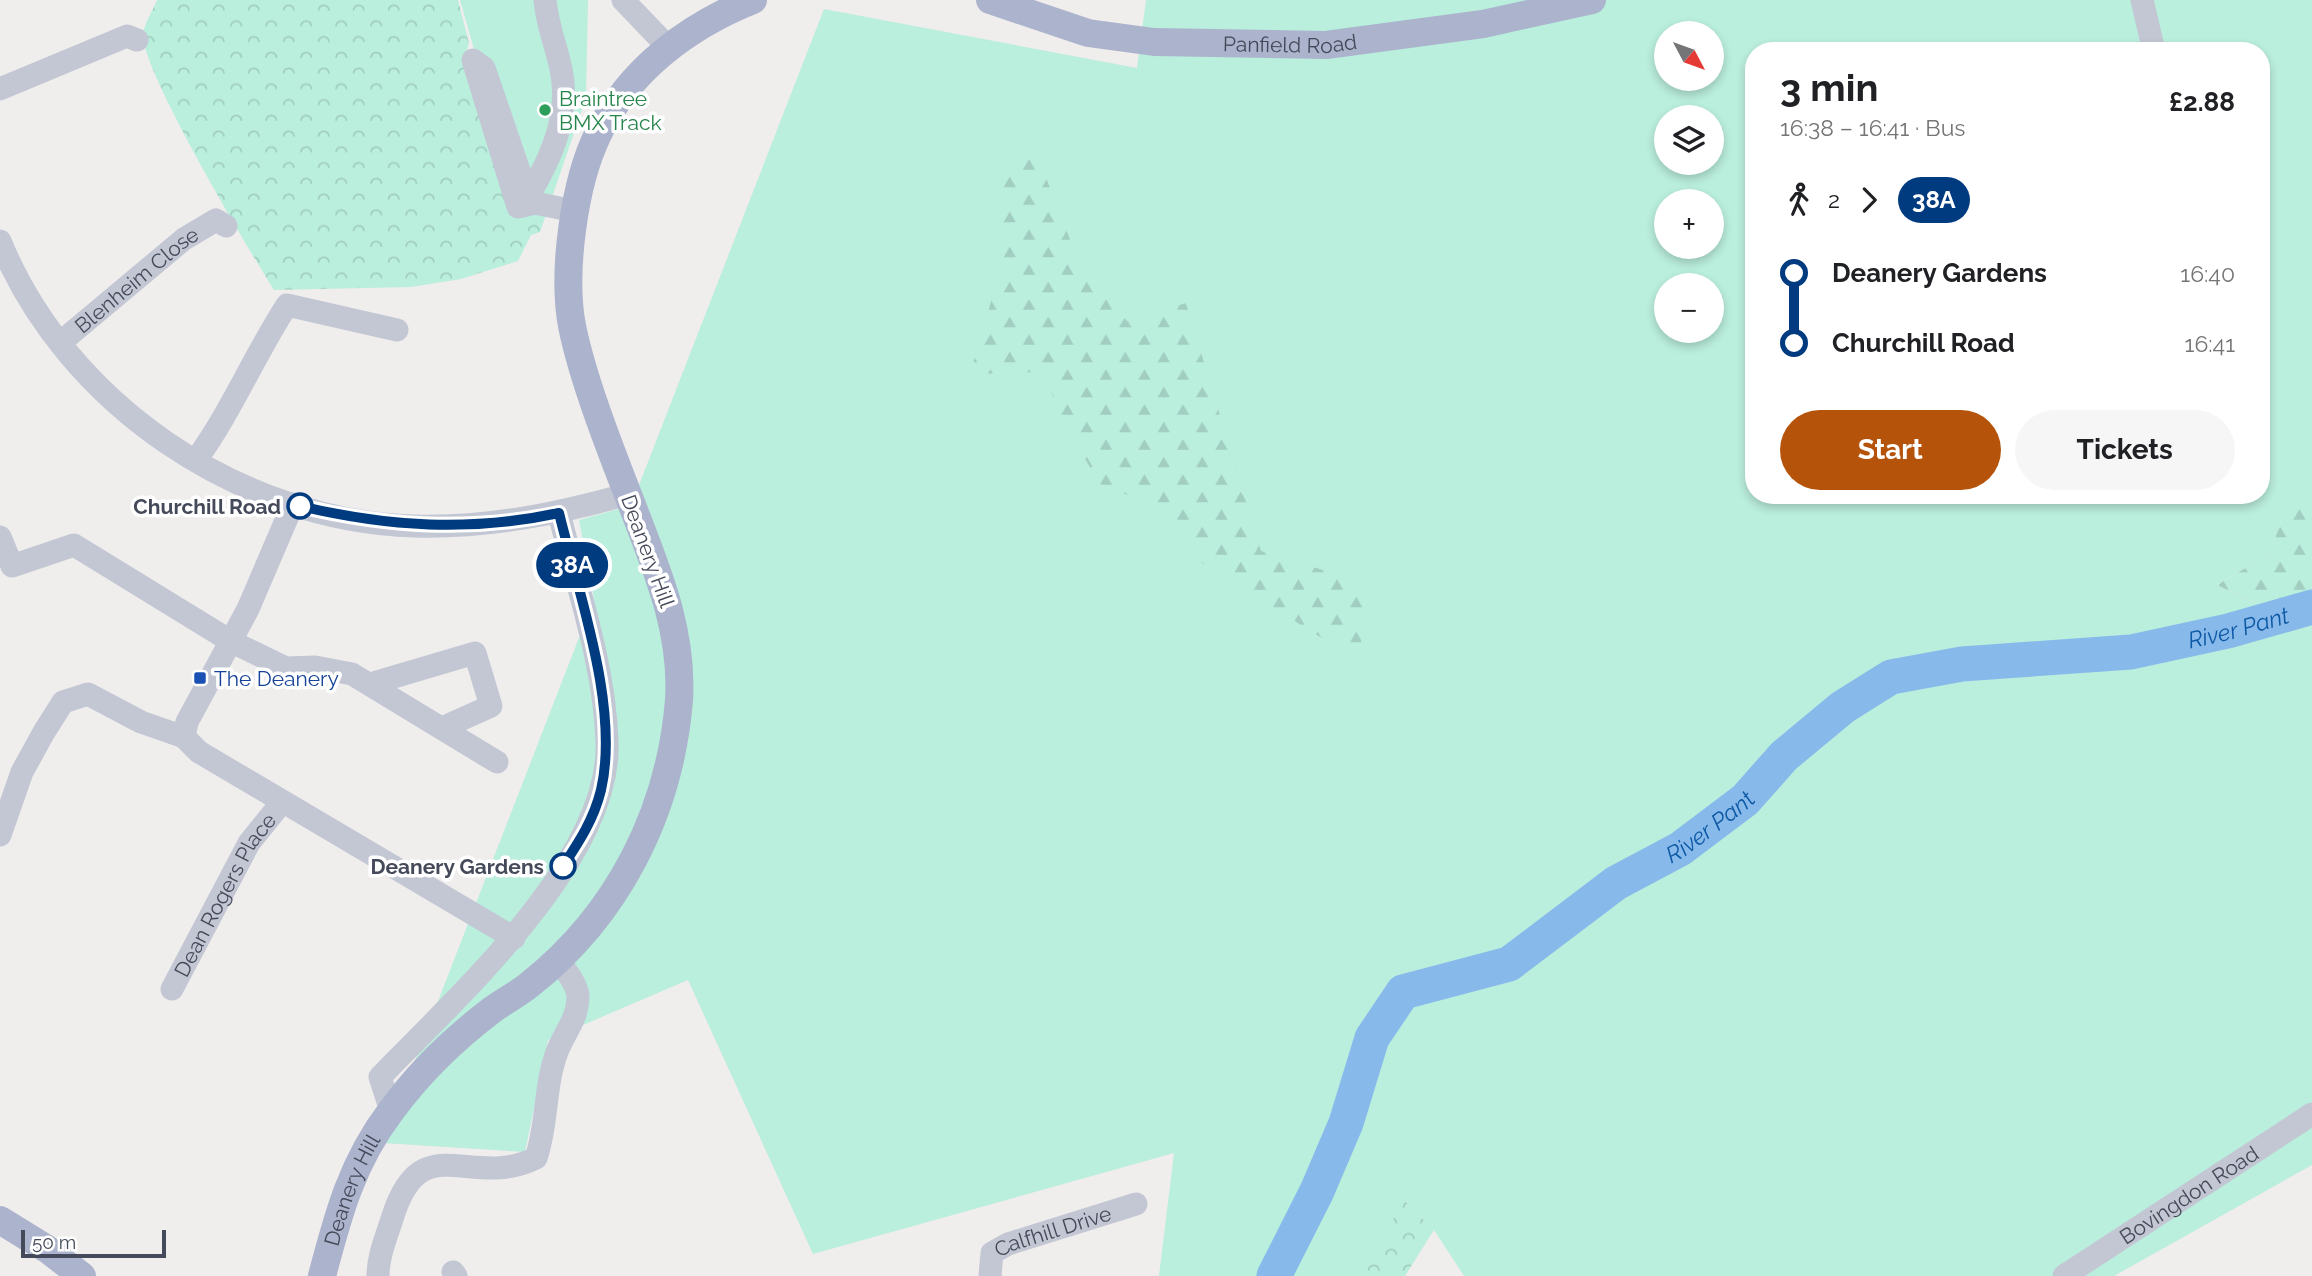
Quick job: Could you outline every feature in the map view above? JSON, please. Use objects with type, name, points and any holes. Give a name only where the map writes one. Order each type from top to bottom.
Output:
[{"type":"main road","points":[[668,47],[719,14],[753,0]]},
{"type":"main road","name":"Panfield Road","points":[[989,0],[1088,33],[1141,40],[1326,45],[1483,24],[1592,0]]},
{"type":"main road","name":"Deanery Hill","points":[[322,1276],[352,1172],[391,1111],[456,1041],[557,961],[600,912],[628,873],[662,793],[674,742],[679,696],[674,633],[661,578],[628,494],[572,325],[569,286],[575,211],[585,161],[611,107],[668,47]]},
{"type":"main road","points":[[0,1220],[47,1249],[82,1276]]},
{"type":"street","points":[[532,200],[562,122],[565,95],[561,67],[546,21],[545,0]]},
{"type":"street","points":[[623,0],[668,47]]},
{"type":"street","points":[[2142,0],[2152,42]]},
{"type":"street","points":[[0,89],[127,36],[137,40]]},
{"type":"street","points":[[532,200],[484,68],[473,61],[518,207],[532,200],[575,211]]},
{"type":"street","name":"Blenheim Close","points":[[61,342],[184,239],[219,220]]},
{"type":"street","points":[[2,252],[35,307],[92,383],[169,444],[244,486],[293,504],[413,526],[504,523],[559,513],[628,494]]},
{"type":"street","points":[[196,460],[218,429],[281,302],[397,330]]},
{"type":"street","points":[[184,737],[187,722],[232,642],[293,504]]},
{"type":"street","name":"Deanery Hill","points":[[391,1111],[380,1077],[514,938],[587,829],[601,790],[608,745],[604,708],[559,513]]},
{"type":"street","points":[[0,537],[12,566],[74,545],[232,642],[286,668],[329,669],[352,674],[497,762]]},
{"type":"street","points":[[370,684],[475,653],[491,706],[442,728]]},
{"type":"street","points":[[0,835],[22,772],[63,702],[88,694],[141,722],[184,737],[199,752],[514,938]]},
{"type":"street","name":"Dean Rogers Place","points":[[172,989],[249,843],[282,802]]},
{"type":"street","points":[[378,1276],[378,1263],[399,1196],[411,1177],[426,1167],[447,1165],[483,1170],[515,1169],[536,1158],[544,1134],[546,1092],[557,1051],[575,1019],[579,994],[564,966],[557,961]]},
{"type":"street","name":"Bovingdon Road","points":[[2064,1276],[2312,1114]]},
{"type":"street","name":"Calfhill Drive","points":[[990,1276],[992,1253],[1008,1244],[1136,1204]]},
{"type":"green space","points":[[157,0],[458,0],[469,43],[465,56],[547,212],[540,232],[531,235],[518,261],[461,279],[411,287],[274,290],[198,160],[147,53],[143,34]]},
{"type":"green space","name":"Braintree BMX Track","points":[[460,0],[588,0],[586,98],[552,197],[537,193],[475,53]]},
{"type":"green space","points":[[1146,0],[2312,0],[2312,486],[2295,486],[2269,554],[2217,585],[2312,630],[2312,1165],[2114,1276],[1464,1276],[1434,1230],[1405,1201],[1362,1276],[1159,1276],[1174,1153],[813,1254],[688,980],[548,1040],[525,1152],[383,1143],[594,599],[579,520],[622,508],[627,516],[824,9],[1137,68]]},
{"type":"green space","points":[[1033,144],[1083,273],[1127,321],[1186,303],[1261,551],[1365,583],[1360,662],[1194,558],[1167,511],[1100,484],[1065,425],[1043,372],[970,374],[1002,264],[1003,162]]},
{"type":"green space","points":[[2295,485],[2312,486],[2312,630],[2217,585],[2269,554]]},
{"type":"green space","points":[[1404,1200],[1434,1230],[1405,1276],[1362,1276]]},
{"type":"waterway","name":"River Pant","points":[[1274,1276],[1317,1191],[1346,1123],[1372,1038],[1403,992],[1509,964],[1616,883],[1680,849],[1745,800],[1784,756],[1843,707],[1891,677],[1962,664],[2131,652],[2228,631],[2312,607]]},
{"type":"bus line","name":"38A","points":[[300,506],[374,522],[413,526],[504,523],[559,513],[591,644],[604,708],[608,745],[595,810],[587,829],[563,866]]},
{"type":"place","name":"Braintree BMX Track","points":[[545,110]]},
{"type":"place","name":"Churchill Road","points":[[300,506]]},
{"type":"place","name":"The Deanery","points":[[200,678]]},
{"type":"place","name":"Deanery Gardens","points":[[563,866]]}]
